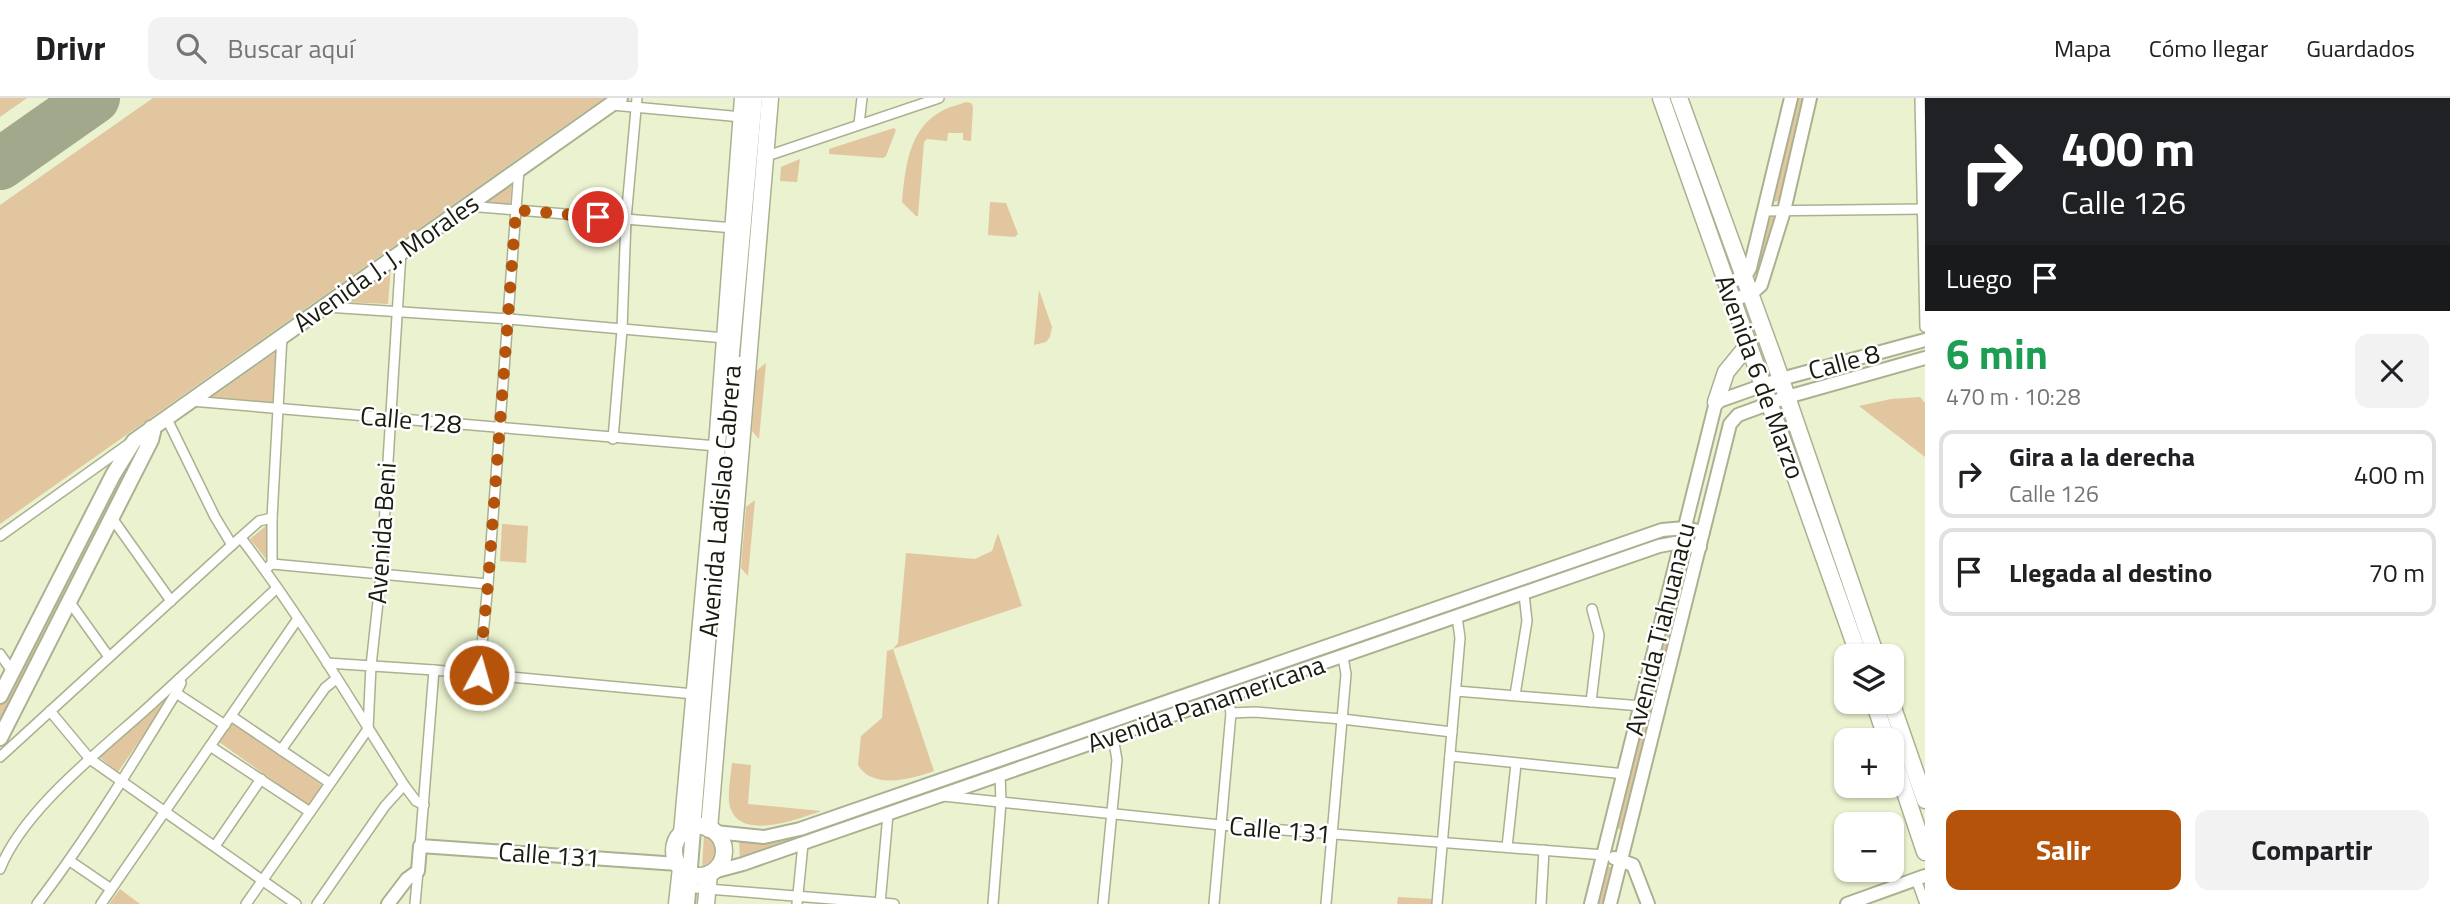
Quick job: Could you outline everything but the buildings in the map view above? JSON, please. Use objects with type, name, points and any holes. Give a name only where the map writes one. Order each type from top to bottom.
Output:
[{"type":"highway","name":"Avenida Ladislao Cabrera","points":[[700,830],[694,694],[717,446],[743,98]]},
{"type":"highway","name":"Avenida Ladislao Cabrera","points":[[700,830],[770,98]]},
{"type":"highway","name":"Avenida 6 de Marzo","points":[[1661,98],[1855,644]]},
{"type":"highway","name":"Avenida 6 de Marzo","points":[[1679,98],[1781,379],[1872,644]]},
{"type":"highway","points":[[735,222],[745,198],[738,176]]},
{"type":"highway","points":[[1716,402],[1726,372],[1749,344]]},
{"type":"highway","points":[[1896,714],[1925,800]]},
{"type":"highway","points":[[1904,790],[1925,852]]},
{"type":"highway","points":[[700,830],[721,840],[724,855],[720,865],[695,880],[674,852],[675,845],[700,830]]},
{"type":"highway","name":"Avenida Ladislao Cabrera","points":[[677,904],[695,880]]},
{"type":"main road","name":"Avenida Ladislao Cabrera","points":[[700,830],[745,198],[755,98]]},
{"type":"main road","name":"Avenida Ladislao Cabrera","points":[[696,904],[695,880],[763,98]]},
{"type":"main road","points":[[1727,284],[1743,276],[1750,268],[1791,98]]},
{"type":"main road","points":[[1733,300],[1750,294],[1761,285],[1784,211],[1810,98]]},
{"type":"main road","name":"Avenida J. J. Morales","points":[[134,441],[615,101]]},
{"type":"main road","name":"Calle 8","points":[[1763,385],[1925,340]]},
{"type":"main road","name":"Calle 8","points":[[1769,404],[1925,358]]},
{"type":"main road","points":[[1716,402],[1763,385]]},
{"type":"main road","name":"Avenida Tiahuanacu","points":[[1591,904],[1716,402]]},
{"type":"main road","name":"Avenida Tiahuanacu","points":[[1610,904],[1730,424],[1738,415],[1769,404]]},
{"type":"main road","points":[[0,738],[151,440],[151,428]]},
{"type":"main road","points":[[0,696],[113,475],[134,441]]},
{"type":"main road","points":[[99,465],[109,469],[113,475]]},
{"type":"main road","name":"Avenida Panamericana","points":[[700,830],[764,837],[784,834],[1662,530],[1685,528],[1703,532]]},
{"type":"main road","name":"Avenida Panamericana","points":[[695,880],[1659,546],[1682,544],[1700,547]]},
{"type":"main road","points":[[903,794],[908,807]]},
{"type":"main road","points":[[388,904],[407,879],[418,872],[420,846]]},
{"type":"main road","name":"Calle 131","points":[[420,846],[695,880]]},
{"type":"main road","name":"Calle 131","points":[[1604,855],[1622,860]]},
{"type":"main road","points":[[1622,860],[1630,862],[1636,870],[1648,904]]},
{"type":"main road","points":[[1847,904],[1920,878]]},
{"type":"main road","name":"Avenida Ladislao Cabrera","points":[[687,904],[695,880]]},
{"type":"street","points":[[859,124],[862,98]]},
{"type":"street","points":[[764,158],[939,98]]},
{"type":"street","points":[[1920,98],[1925,327]]},
{"type":"street","points":[[615,101],[742,117]]},
{"type":"street","points":[[613,439],[622,330],[626,219],[637,103]]},
{"type":"street","points":[[479,675],[519,169]]},
{"type":"street","points":[[468,206],[626,219],[735,222]]},
{"type":"street","points":[[1765,211],[1924,209]]},
{"type":"street","name":"Avenida Beni","points":[[368,729],[371,666],[381,574],[401,252]]},
{"type":"street","points":[[324,306],[725,338]]},
{"type":"street","points":[[269,567],[282,336]]},
{"type":"street","name":"Calle 128","points":[[190,401],[717,446]]},
{"type":"street","points":[[166,417],[215,517],[232,545]]},
{"type":"street","points":[[0,536],[134,441]]},
{"type":"street","points":[[112,518],[171,601]]},
{"type":"street","points":[[0,757],[232,545],[260,522],[272,518]]},
{"type":"street","points":[[241,538],[269,567],[277,588],[404,785],[416,801],[424,805]]},
{"type":"street","points":[[269,567],[488,584]]},
{"type":"street","points":[[0,869],[5,856],[33,815],[277,588]]},
{"type":"street","points":[[1515,695],[1527,621],[1524,594]]},
{"type":"street","points":[[69,601],[109,657]]},
{"type":"street","points":[[1591,702],[1600,635],[1592,609]]},
{"type":"street","points":[[1437,904],[1460,638],[1457,617]]},
{"type":"street","points":[[100,904],[297,620]]},
{"type":"street","points":[[0,654],[12,671]]},
{"type":"street","points":[[1326,904],[1346,674],[1343,657]]},
{"type":"street","points":[[327,663],[694,694]]},
{"type":"street","points":[[420,846],[434,670]]},
{"type":"street","points":[[37,904],[70,861],[121,783],[176,693],[181,683],[178,679]]},
{"type":"street","points":[[281,750],[325,688],[336,679]]},
{"type":"street","points":[[1456,691],[1642,706]]},
{"type":"street","points":[[176,693],[225,725]]},
{"type":"street","points":[[1214,904],[1231,713],[1228,697]]},
{"type":"street","points":[[50,711],[90,760],[296,904]]},
{"type":"street","points":[[1231,713],[1255,712],[1342,719],[1452,732]]},
{"type":"street","points":[[231,716],[330,783]]},
{"type":"street","points":[[246,904],[368,729]]},
{"type":"street","points":[[1103,904],[1117,760],[1113,737]]},
{"type":"street","points":[[211,746],[310,812]]},
{"type":"street","points":[[1450,755],[1625,774]]},
{"type":"street","points":[[1507,847],[1516,764]]},
{"type":"street","points":[[993,904],[1001,802],[1000,775]]},
{"type":"street","points":[[215,846],[261,779]]},
{"type":"street","points":[[317,904],[385,806],[404,785]]},
{"type":"street","name":"Calle 131","points":[[939,796],[1220,825],[1604,855]]},
{"type":"street","points":[[880,903],[888,814]]},
{"type":"street","points":[[797,900],[803,844]]},
{"type":"street","points":[[1541,904],[1544,850]]},
{"type":"street","points":[[70,861],[111,889]]},
{"type":"street","points":[[415,904],[418,872]]},
{"type":"street","points":[[1920,878],[1925,904]]},
{"type":"street","points":[[695,880],[797,900],[894,904]]},
{"type":"shaded area","points":[[0,98],[27,98],[0,117]]},
{"type":"shaded area","points":[[153,98],[604,98],[0,524],[0,205]]},
{"type":"shaded area","points":[[1797,98],[1805,98],[1782,200],[1774,202]]},
{"type":"shaded area","points":[[966,102],[973,107],[971,141],[963,140],[963,133],[948,133],[947,141],[927,139],[924,142],[916,216],[902,202],[907,164],[915,140],[929,120],[943,110]]},
{"type":"shaded area","points":[[894,128],[896,130],[883,158],[829,154],[829,149]]},
{"type":"shaded area","points":[[800,159],[797,182],[780,181],[781,167]]},
{"type":"shaded area","points":[[512,182],[510,206],[485,201]]},
{"type":"shaded area","points":[[990,202],[1006,203],[1018,234],[1015,237],[988,235]]},
{"type":"shaded area","points":[[1770,216],[1778,217],[1757,275],[1754,269]]},
{"type":"shaded area","points":[[391,267],[388,304],[342,302]]},
{"type":"shaded area","points":[[1039,290],[1052,327],[1046,342],[1034,345]]},
{"type":"shaded area","points":[[276,352],[273,404],[211,398]]},
{"type":"shaded area","points":[[766,363],[759,439],[752,431],[756,371]]},
{"type":"shaded area","points":[[1920,397],[1925,403],[1925,457],[1859,406],[1891,399]]},
{"type":"shaded area","points":[[142,445],[0,730],[0,704],[125,458]]},
{"type":"shaded area","points":[[755,500],[748,576],[741,568],[746,507]]},
{"type":"shaded area","points":[[268,524],[267,560],[250,539]]},
{"type":"shaded area","points":[[502,524],[528,526],[526,563],[500,561]]},
{"type":"shaded area","points":[[1666,532],[1668,537],[740,860],[739,840],[756,841]]},
{"type":"shaded area","points":[[998,533],[1022,606],[893,649],[898,643],[906,553],[975,559],[992,551]]},
{"type":"shaded area","points":[[1677,579],[1686,581],[1624,830],[1616,828]]},
{"type":"shaded area","points":[[893,649],[934,771],[904,779],[883,780],[864,773],[858,765],[861,736],[882,718],[887,651]]},
{"type":"shaded area","points":[[169,690],[172,693],[118,772],[98,756]]},
{"type":"shaded area","points":[[233,722],[326,788],[312,808],[219,742]]},
{"type":"shaded area","points":[[732,763],[751,765],[748,804],[821,811],[769,825],[743,822],[734,815],[729,802]]},
{"type":"shaded area","points":[[704,835],[713,843],[715,852],[712,861],[702,867]]},
{"type":"shaded area","points":[[1606,866],[1616,869],[1607,904],[1596,904]]},
{"type":"shaded area","points":[[120,889],[140,904],[109,904]]},
{"type":"shaded area","points":[[1398,897],[1433,899],[1432,904],[1397,904]]},
{"type":"runway","points":[[0,164],[94,98]]},
{"type":"route","points":[[479,675],[516,210],[598,217]]}]
